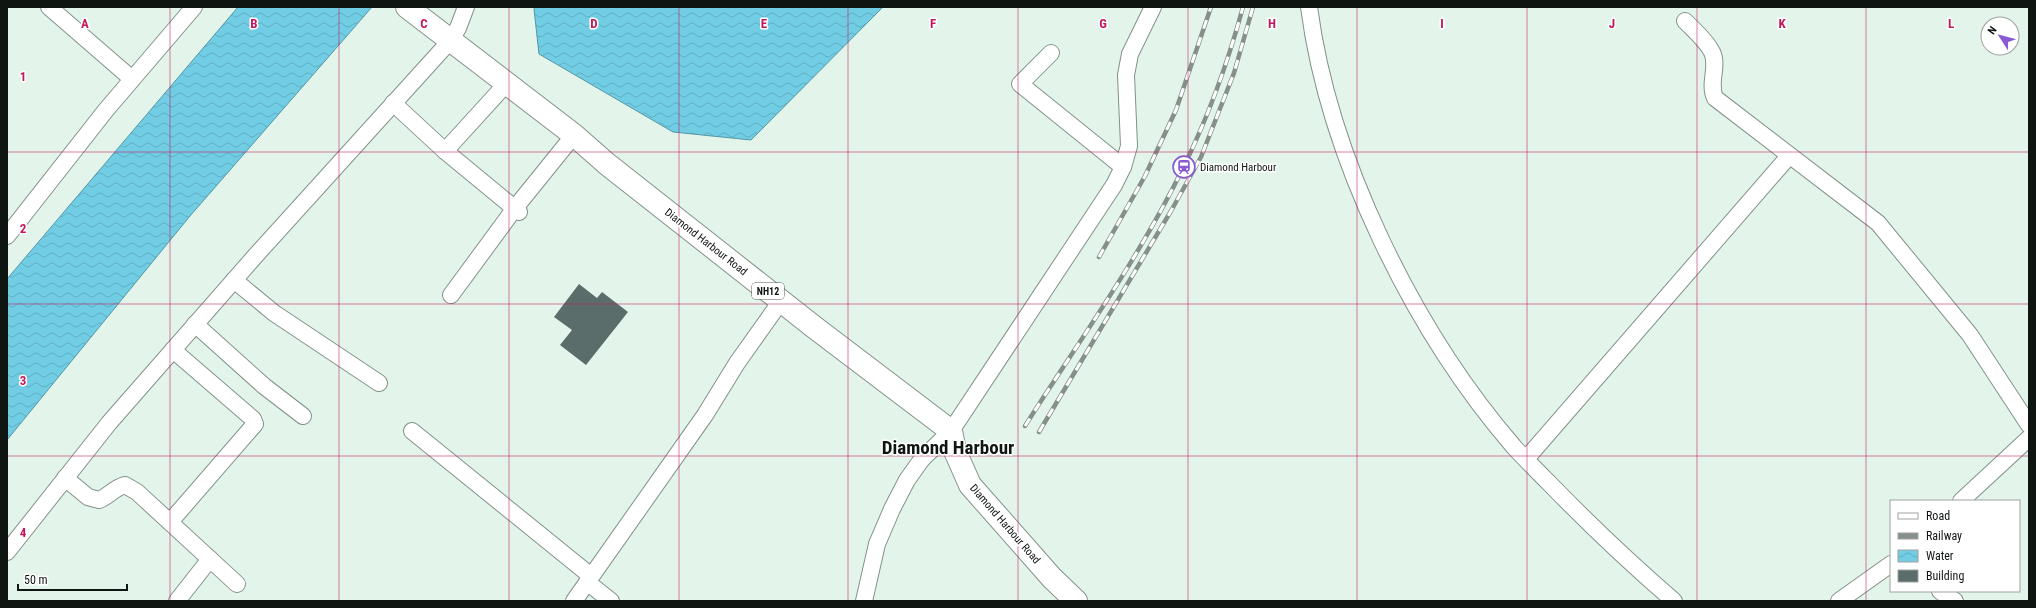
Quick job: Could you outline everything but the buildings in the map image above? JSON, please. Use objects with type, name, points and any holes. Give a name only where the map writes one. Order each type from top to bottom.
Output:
[{"type":"highway","name":"Diamond Harbour Road","points":[[413,12],[507,83],[781,301],[951,431],[955,451],[970,485],[1052,578],[1076,601]]},
{"type":"street","points":[[49,7],[132,79]]},
{"type":"street","points":[[7,236],[132,79],[194,7]]},
{"type":"street","points":[[7,552],[109,423],[234,280],[450,40],[458,28],[466,7]]},
{"type":"street","points":[[864,601],[877,544],[907,480],[922,459],[951,431],[1114,185],[1123,167],[1129,146],[1126,75],[1130,54],[1153,7]]},
{"type":"street","points":[[1309,7],[1313,35],[1326,93],[1342,141],[1360,190],[1394,269],[1418,310],[1465,384],[1492,420],[1526,459],[1614,548],[1674,601]]},
{"type":"street","points":[[1685,21],[1712,52],[1714,63],[1711,90],[1714,98],[1878,223],[1970,335],[2029,425]]},
{"type":"street","points":[[1051,53],[1020,84],[1123,167]]},
{"type":"street","points":[[446,151],[507,83]]},
{"type":"street","points":[[393,103],[446,151],[517,210]]},
{"type":"street","points":[[451,295],[574,136]]},
{"type":"street","points":[[1526,459],[1789,156]]},
{"type":"street","points":[[234,280],[274,313],[379,383]]},
{"type":"street","points":[[574,601],[705,415],[737,363],[781,301]]},
{"type":"street","points":[[195,324],[264,386],[303,416]]},
{"type":"street","points":[[170,522],[255,424],[253,419],[173,350]]},
{"type":"street","points":[[412,431],[589,579],[610,601]]},
{"type":"street","points":[[1962,500],[2029,438]]},
{"type":"street","points":[[65,478],[88,497],[99,500],[106,497],[117,487],[125,485],[137,492],[237,584]]},
{"type":"street","points":[[177,601],[210,559]]},
{"type":"street","points":[[1839,601],[1890,565]]},
{"type":"street","points":[[1942,592],[1955,601]]},
{"type":"water","points":[[238,7],[372,7],[190,216],[7,440],[7,279]]},
{"type":"water","points":[[535,7],[883,7],[751,140],[673,132],[539,54]]},
{"type":"railway","points":[[1099,257],[1145,176],[1176,110],[1211,7]]},
{"type":"railway","points":[[1025,426],[1129,266],[1167,200],[1210,108],[1231,48],[1243,7]]},
{"type":"railway","points":[[1039,432],[1171,211],[1201,157],[1234,73],[1253,7]]},
{"type":"place","name":"Diamond Harbour","points":[[1184,167]]},
{"type":"district","name":"Diamond Harbour","points":[[948,447]]}]
